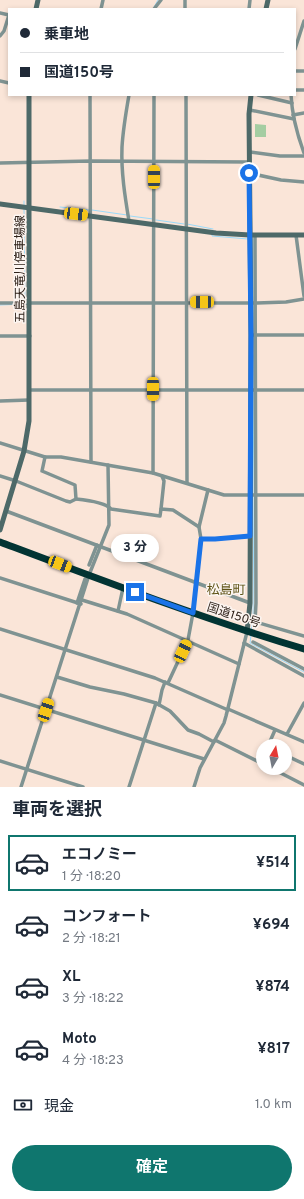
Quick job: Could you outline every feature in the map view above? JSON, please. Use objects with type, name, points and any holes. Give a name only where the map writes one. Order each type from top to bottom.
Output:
[{"type":"highway","name":"国道150号","points":[[0,542],[87,577],[123,588],[247,632],[304,649]]},
{"type":"street","points":[[155,8],[161,0]]},
{"type":"street","points":[[0,36],[4,31],[8,18]]},
{"type":"street","points":[[296,46],[304,21]]},
{"type":"street","points":[[296,33],[300,35]]},
{"type":"street","points":[[0,204],[30,208],[29,96]]},
{"type":"street","points":[[90,96],[91,462]]},
{"type":"street","points":[[129,96],[122,146],[122,162],[129,221]]},
{"type":"street","points":[[153,473],[154,96]]},
{"type":"street","points":[[186,96],[187,483]]},
{"type":"street","points":[[252,96],[250,110],[249,173],[253,235],[253,494],[256,603],[255,622]]},
{"type":"street","points":[[262,96],[292,103]]},
{"type":"street","points":[[292,96],[297,136],[304,153]]},
{"type":"street","points":[[250,110],[294,117],[304,113]]},
{"type":"street","points":[[250,152],[280,156],[304,156]]},
{"type":"street","points":[[0,163],[91,161],[250,162]]},
{"type":"street","points":[[249,173],[281,180],[304,182]]},
{"type":"street","name":"五島天竜川停車場線","points":[[0,530],[24,451],[29,421],[30,208],[186,229],[253,235],[304,235]]},
{"type":"street","points":[[296,235],[304,296]]},
{"type":"street","points":[[0,304],[286,302],[304,299]]},
{"type":"street","points":[[253,335],[304,336]]},
{"type":"street","points":[[0,336],[30,336]]},
{"type":"street","points":[[30,390],[304,390]]},
{"type":"street","points":[[0,400],[29,400]]},
{"type":"street","points":[[0,443],[45,457],[61,457],[153,473],[224,494],[304,495]]},
{"type":"street","points":[[45,457],[42,471],[75,485],[76,499]]},
{"type":"street","points":[[89,565],[109,525],[110,507],[108,465]]},
{"type":"street","points":[[0,476],[70,502],[76,499],[95,502],[110,507],[111,509],[160,516],[164,481],[162,476]]},
{"type":"street","points":[[129,787],[162,690],[167,683],[188,640],[193,613],[201,539],[199,527],[208,490]]},
{"type":"street","points":[[194,787],[200,768],[224,723],[247,632],[250,603],[250,536],[253,494]]},
{"type":"street","points":[[161,509],[173,510],[199,527]]},
{"type":"street","points":[[6,510],[250,603]]},
{"type":"street","points":[[201,539],[250,536]]},
{"type":"street","points":[[21,787],[66,650],[87,577],[99,546]]},
{"type":"street","points":[[0,578],[80,602],[118,610],[188,640],[238,664]]},
{"type":"street","points":[[118,610],[123,588]]},
{"type":"street","points":[[249,620],[304,636]]},
{"type":"street","points":[[0,630],[135,671],[167,683],[304,742]]},
{"type":"street","points":[[253,642],[304,669]]},
{"type":"street","points":[[244,643],[304,676]]},
{"type":"street","points":[[263,654],[266,648]]},
{"type":"street","points":[[57,677],[158,704],[170,711],[188,730],[256,760]]},
{"type":"street","points":[[0,695],[204,760]]},
{"type":"street","points":[[287,734],[304,703]]},
{"type":"street","points":[[272,739],[276,730]]},
{"type":"street","points":[[292,758],[304,764]]},
{"type":"street","points":[[0,761],[83,787]]},
{"type":"street","points":[[285,775],[304,785]]},
{"type":"green space","points":[[255,124],[266,125],[266,137],[255,137]]},
{"type":"waterway","points":[[154,7],[158,0]]},
{"type":"waterway","points":[[60,207],[89,210]]},
{"type":"waterway","points":[[24,208],[25,301]]},
{"type":"waterway","points":[[92,210],[127,215]]},
{"type":"waterway","points":[[130,216],[153,219]]},
{"type":"waterway","points":[[156,220],[184,224]]},
{"type":"waterway","points":[[187,224],[213,229]]},
{"type":"waterway","points":[[212,235],[248,239]]},
{"type":"waterway","points":[[253,239],[253,302]]},
{"type":"waterway","points":[[0,305],[25,304]]},
{"type":"waterway","points":[[253,305],[253,320]]},
{"type":"waterway","points":[[253,355],[253,388]]},
{"type":"waterway","points":[[253,391],[254,494]]},
{"type":"waterway","points":[[253,620],[254,497]]},
{"type":"waterway","points":[[251,630],[252,623]]},
{"type":"waterway","points":[[251,635],[250,643],[304,672]]},
{"type":"district","name":"松島町","points":[[226,589]]},
{"type":"route","points":[[135,592],[193,613],[201,539],[250,536],[251,335],[249,173]]}]
